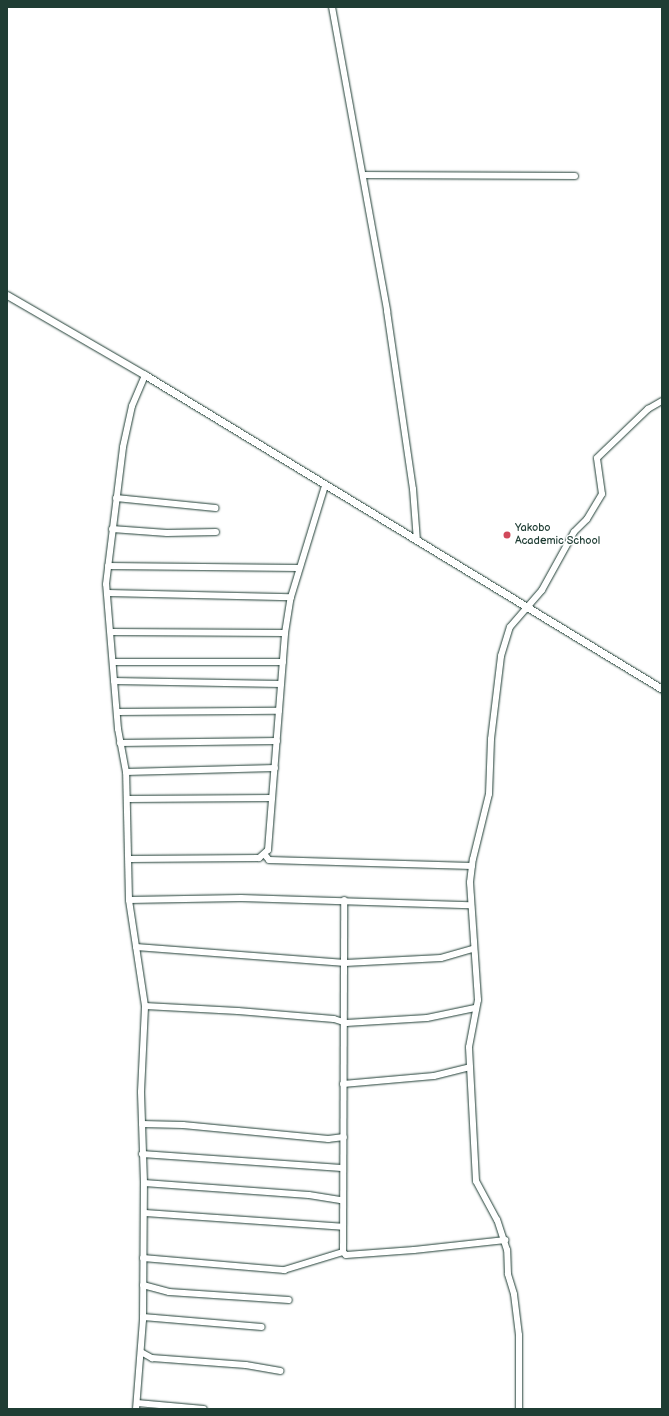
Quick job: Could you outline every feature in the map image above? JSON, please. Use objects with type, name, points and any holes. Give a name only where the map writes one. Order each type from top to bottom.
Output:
[{"type":"street","points":[[332,7],[364,175],[406,438],[417,541]]},
{"type":"street","points":[[364,175],[575,176]]},
{"type":"street","points":[[7,295],[146,375],[325,486],[662,689]]},
{"type":"street","points":[[146,375],[130,414],[116,498],[108,566],[108,593],[114,681],[120,742],[126,772],[128,799],[129,900],[145,1006],[142,1124],[145,1213],[143,1317],[136,1406],[204,1409]]},
{"type":"street","points":[[520,1409],[517,1309],[508,1274],[505,1240],[476,1181],[469,1046],[475,1008],[478,1000],[470,905],[472,866],[489,794],[494,706],[504,642],[510,627],[528,609],[574,532],[587,519],[602,494],[597,458],[648,409],[662,400]]},
{"type":"street","points":[[129,859],[260,858],[265,856],[268,850],[282,662],[291,597],[298,568],[325,486]]},
{"type":"street","points":[[116,498],[215,508]]},
{"type":"street","points":[[112,529],[167,533],[216,532]]},
{"type":"street","points":[[108,566],[298,568]]},
{"type":"street","points":[[108,593],[291,597]]},
{"type":"street","points":[[111,632],[285,634]]},
{"type":"street","points":[[113,662],[282,662]]},
{"type":"street","points":[[114,681],[281,684]]},
{"type":"street","points":[[117,712],[279,711]]},
{"type":"street","points":[[120,742],[277,741]]},
{"type":"street","points":[[126,772],[275,768]]},
{"type":"street","points":[[128,799],[272,798]]},
{"type":"street","points":[[265,856],[270,860],[472,866]]},
{"type":"street","points":[[129,900],[241,898],[470,905]]},
{"type":"street","points":[[343,1252],[343,1084],[346,1023],[344,900]]},
{"type":"street","points":[[136,947],[345,963],[442,958],[473,949]]},
{"type":"street","points":[[145,1006],[238,1011],[334,1019],[346,1023],[428,1018],[475,1008]]},
{"type":"street","points":[[343,1084],[434,1076],[470,1067]]},
{"type":"street","points":[[142,1124],[183,1125],[328,1139],[344,1137]]},
{"type":"street","points":[[142,1154],[342,1168]]},
{"type":"street","points":[[144,1183],[308,1195],[342,1200]]},
{"type":"street","points":[[145,1213],[342,1227]]},
{"type":"street","points":[[143,1258],[264,1270],[284,1270],[343,1252],[346,1255],[414,1250],[505,1240]]},
{"type":"street","points":[[143,1286],[169,1292],[289,1300]]},
{"type":"street","points":[[143,1317],[262,1327]]},
{"type":"street","points":[[141,1352],[152,1358],[246,1365],[280,1371]]},
{"type":"place","name":"Yakobo Academic School","points":[[507,535]]}]
